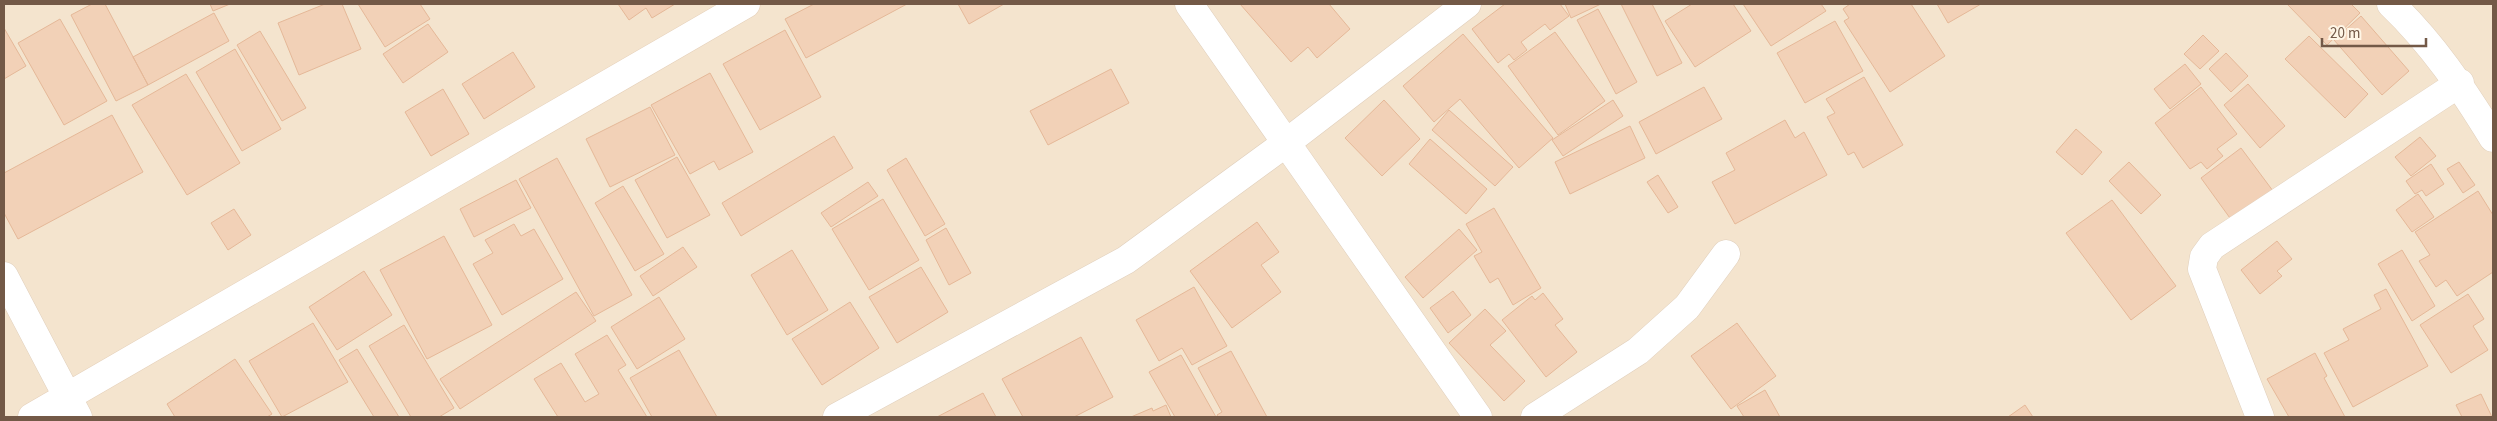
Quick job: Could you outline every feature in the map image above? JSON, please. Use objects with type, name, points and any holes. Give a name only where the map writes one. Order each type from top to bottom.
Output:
[{"type":"street","points":[[32,417],[73,407],[746,4]]},
{"type":"street","points":[[1189,4],[1478,417]]},
{"type":"street","points":[[837,417],[1126,260],[1286,144],[1467,4]]},
{"type":"street","points":[[2391,4],[2411,23],[2460,83],[2493,138]]},
{"type":"street","points":[[2260,417],[2239,360],[2206,284],[2202,269],[2204,256],[2212,246],[2460,83]]},
{"type":"street","points":[[1535,417],[1638,351],[1687,307],[1726,254]]},
{"type":"street","points":[[4,276],[73,407]]},
{"type":"shaded area","points":[[4,4],[2493,4],[2493,417],[4,417]]},
{"type":"building","points":[[92,4],[105,4],[148,85],[116,101],[71,15]]},
{"type":"building","points":[[210,4],[230,4],[213,11]]},
{"type":"building","points":[[325,4],[342,4],[361,49],[299,75],[278,23]]},
{"type":"building","points":[[358,4],[420,4],[430,19],[385,47]]},
{"type":"building","points":[[618,4],[675,4],[652,18],[646,8],[629,20]]},
{"type":"building","points":[[814,4],[907,4],[806,58],[785,19]]},
{"type":"building","points":[[958,4],[1004,4],[969,24]]},
{"type":"building","points":[[1240,4],[1329,4],[1350,29],[1317,58],[1308,47],[1291,62]]},
{"type":"building","points":[[1505,4],[1560,4],[1569,16],[1550,30],[1545,24],[1521,42],[1527,50],[1514,60],[1509,54],[1498,63],[1472,29]]},
{"type":"building","points":[[1565,4],[1601,4],[1571,18]]},
{"type":"building","points":[[1621,4],[1652,4],[1682,63],[1657,76]]},
{"type":"building","points":[[1692,4],[1733,4],[1751,31],[1695,67],[1665,21]]},
{"type":"building","points":[[1743,4],[1821,4],[1826,11],[1771,46]]},
{"type":"building","points":[[1850,4],[1911,4],[1945,56],[1890,92],[1844,21],[1849,18],[1843,9]]},
{"type":"building","points":[[1937,4],[1981,4],[1948,23]]},
{"type":"building","points":[[2287,4],[2351,4],[2360,13],[2327,45]]},
{"type":"building","points":[[1598,9],[1637,82],[1616,94],[1577,20]]},
{"type":"building","points":[[214,13],[229,41],[148,85],[133,57]]},
{"type":"building","points":[[2361,16],[2409,71],[2382,95],[2334,40]]},
{"type":"building","points":[[60,19],[107,101],[64,125],[18,43]]},
{"type":"building","points":[[1835,21],[1863,71],[1805,103],[1777,53]]},
{"type":"building","points":[[428,24],[448,52],[403,83],[383,54]]},
{"type":"building","points":[[4,28],[26,66],[4,79]]},
{"type":"building","points":[[785,30],[821,97],[760,130],[723,64]]},
{"type":"building","points":[[260,31],[306,108],[282,121],[237,45]]},
{"type":"building","points":[[1555,32],[1605,101],[1558,135],[1508,66]]},
{"type":"building","points":[[1463,34],[1553,138],[1519,168],[1460,99],[1434,122],[1403,86]]},
{"type":"building","points":[[2203,35],[2219,51],[2200,69],[2184,54]]},
{"type":"building","points":[[2309,36],[2368,94],[2345,118],[2285,59]]},
{"type":"building","points":[[235,49],[281,129],[242,151],[196,72]]},
{"type":"building","points":[[513,52],[535,87],[484,119],[462,84]]},
{"type":"building","points":[[2226,53],[2248,76],[2231,92],[2209,69]]},
{"type":"building","points":[[2185,64],[2201,84],[2170,109],[2154,89]]},
{"type":"building","points":[[1111,69],[1129,103],[1048,145],[1030,111]]},
{"type":"building","points":[[710,73],[753,152],[719,170],[714,161],[690,174],[651,105]]},
{"type":"building","points":[[186,74],[240,163],[187,195],[132,105]]},
{"type":"building","points":[[1864,77],[1903,145],[1863,168],[1854,152],[1848,155],[1827,117],[1835,113],[1826,99]]},
{"type":"building","points":[[2248,84],[2285,126],[2260,148],[2224,105]]},
{"type":"building","points":[[1704,87],[1722,119],[1656,154],[1639,122]]},
{"type":"building","points":[[2201,87],[2237,134],[2217,149],[2223,156],[2207,169],[2201,162],[2190,169],[2155,123]]},
{"type":"building","points":[[443,89],[469,134],[431,156],[405,112]]},
{"type":"building","points":[[1384,100],[1420,139],[1382,176],[1345,138]]},
{"type":"building","points":[[1613,100],[1623,116],[1563,156],[1552,140]]},
{"type":"building","points":[[650,107],[675,155],[610,187],[586,139]]},
{"type":"building","points":[[1449,110],[1513,167],[1495,186],[1432,130]]},
{"type":"building","points":[[112,115],[143,172],[18,239],[4,213],[4,173]]},
{"type":"building","points":[[1785,120],[1795,138],[1804,132],[1827,175],[1735,224],[1712,182],[1735,170],[1726,153]]},
{"type":"building","points":[[1630,126],[1645,158],[1570,194],[1555,162]]},
{"type":"building","points":[[2076,129],[2102,152],[2082,175],[2056,152]]},
{"type":"building","points":[[834,136],[853,168],[741,236],[722,203]]},
{"type":"building","points":[[2420,137],[2436,156],[2411,176],[2395,157]]},
{"type":"building","points":[[1430,139],[1487,189],[1466,214],[1409,164]]},
{"type":"building","points":[[2241,148],[2276,195],[2235,225],[2201,178]]},
{"type":"building","points":[[677,157],[710,215],[667,238],[635,180]]},
{"type":"building","points":[[557,158],[632,295],[594,316],[519,179]]},
{"type":"building","points":[[906,158],[945,224],[925,236],[887,170]]},
{"type":"building","points":[[2129,162],[2161,195],[2141,214],[2109,181]]},
{"type":"building","points":[[2459,162],[2475,185],[2463,193],[2447,169]]},
{"type":"building","points":[[2431,164],[2444,184],[2426,196],[2422,190],[2415,194],[2406,181]]},
{"type":"building","points":[[1658,175],[1678,207],[1668,213],[1647,182]]},
{"type":"building","points":[[516,180],[531,208],[474,237],[460,209]]},
{"type":"building","points":[[868,182],[878,196],[831,227],[821,213]]},
{"type":"building","points":[[623,186],[664,254],[635,271],[595,203]]},
{"type":"building","points":[[2478,191],[2493,215],[2493,272],[2457,296],[2446,280],[2436,287],[2419,261],[2430,255],[2415,232]]},
{"type":"building","points":[[2418,194],[2434,217],[2412,232],[2396,210]]},
{"type":"building","points":[[883,199],[919,260],[869,290],[832,229]]},
{"type":"building","points":[[2112,200],[2176,286],[2131,320],[2066,233]]},
{"type":"building","points":[[1494,208],[1541,288],[1513,305],[1498,278],[1490,283],[1474,256],[1482,252],[1466,224]]},
{"type":"building","points":[[234,209],[251,235],[228,250],[211,223]]},
{"type":"building","points":[[1257,222],[1279,252],[1261,265],[1281,292],[1232,328],[1190,271]]},
{"type":"building","points":[[514,224],[521,236],[534,229],[563,279],[502,315],[473,264],[493,253],[485,240]]},
{"type":"building","points":[[946,228],[971,273],[949,285],[926,240]]},
{"type":"building","points":[[1459,229],[1477,250],[1423,298],[1405,277]]},
{"type":"building","points":[[444,236],[492,325],[427,359],[380,270]]},
{"type":"building","points":[[2277,241],[2292,259],[2277,271],[2282,276],[2260,294],[2241,270]]},
{"type":"building","points":[[683,247],[697,267],[653,296],[640,276]]},
{"type":"building","points":[[792,250],[828,310],[787,335],[751,275]]},
{"type":"building","points":[[2402,250],[2435,306],[2412,321],[2378,264]]},
{"type":"building","points":[[921,267],[948,312],[897,343],[869,297]]},
{"type":"building","points":[[364,271],[392,315],[337,350],[309,307]]},
{"type":"building","points":[[1194,287],[1227,346],[1192,365],[1182,348],[1159,361],[1136,320]]},
{"type":"building","points":[[2386,289],[2428,366],[2353,407],[2324,353],[2349,340],[2343,329],[2381,309],[2374,295]]},
{"type":"building","points":[[1453,291],[1471,315],[1448,333],[1430,308]]},
{"type":"building","points":[[576,292],[596,321],[460,409],[440,379]]},
{"type":"building","points":[[1543,293],[1563,319],[1555,325],[1577,352],[1546,377],[1502,320],[1532,296],[1535,300]]},
{"type":"building","points":[[2468,294],[2484,319],[2473,326],[2488,350],[2451,373],[2420,325]]},
{"type":"building","points":[[659,297],[685,339],[637,369],[611,327]]},
{"type":"building","points":[[850,302],[879,348],[822,385],[792,339]]},
{"type":"building","points":[[1485,309],[1506,331],[1490,345],[1525,381],[1504,401],[1449,343]]},
{"type":"building","points":[[313,323],[348,382],[282,417],[249,361]]},
{"type":"building","points":[[1737,323],[1776,376],[1731,409],[1691,356]]},
{"type":"building","points":[[404,325],[454,408],[439,417],[411,417],[369,346]]},
{"type":"building","points":[[607,335],[626,365],[618,370],[647,417],[558,417],[534,379],[561,363],[585,402],[599,394],[575,354]]},
{"type":"building","points":[[1081,337],[1113,397],[1074,417],[1023,417],[1002,379]]},
{"type":"building","points":[[357,349],[399,417],[374,417],[339,360]]},
{"type":"building","points":[[679,350],[717,417],[652,417],[630,378]]},
{"type":"building","points":[[1231,351],[1267,417],[1218,417],[1217,415],[1222,412],[1198,368]]},
{"type":"building","points":[[2315,353],[2327,376],[2324,378],[2345,417],[2289,417],[2267,379]]},
{"type":"building","points":[[1181,355],[1216,417],[1175,417],[1149,372]]},
{"type":"building","points":[[235,359],[272,414],[267,417],[175,417],[167,404]]},
{"type":"building","points":[[1765,390],[1780,417],[1744,417],[1737,406]]},
{"type":"building","points":[[983,393],[996,417],[937,417]]},
{"type":"building","points":[[2481,394],[2492,417],[2462,417],[2456,405]]},
{"type":"building","points":[[1166,405],[1171,417],[1131,417],[1152,408],[1153,411]]},
{"type":"building","points":[[2025,405],[2033,417],[2008,417]]}]
